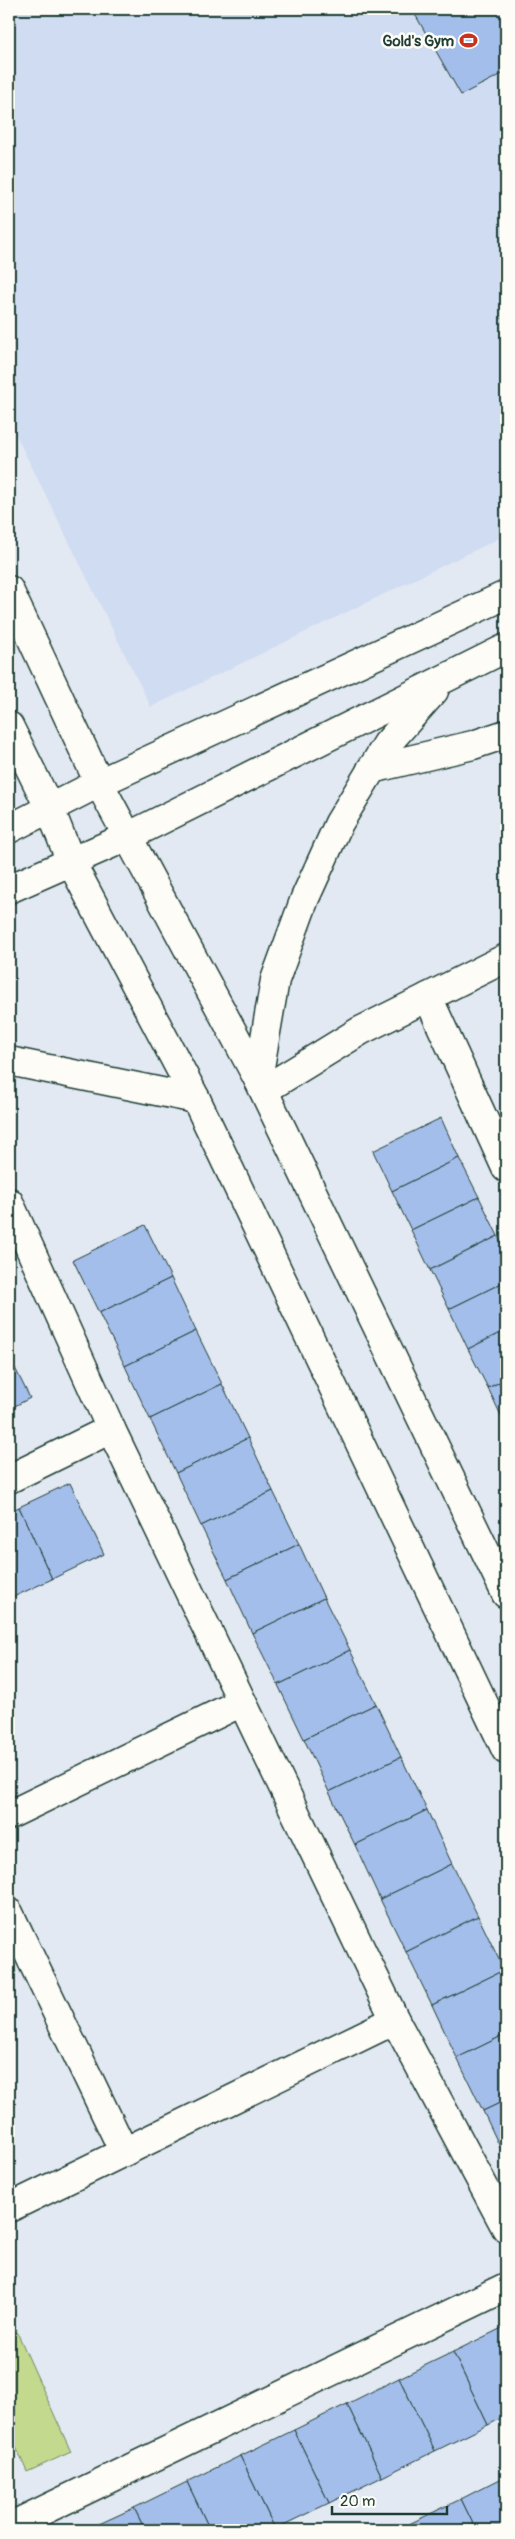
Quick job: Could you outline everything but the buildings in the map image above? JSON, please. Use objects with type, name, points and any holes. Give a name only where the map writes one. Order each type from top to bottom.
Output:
[{"type":"main road","points":[[9,590],[99,783],[261,1084],[506,1594]]},
{"type":"main road","points":[[9,829],[99,783],[506,595]]},
{"type":"main road","points":[[9,889],[128,836],[506,648]]},
{"type":"main road","points":[[261,1084],[275,980],[305,898],[339,823],[387,744],[444,680]]},
{"type":"main road","points":[[9,726],[50,809],[71,862],[196,1099],[506,1750]]},
{"type":"main road","points":[[371,770],[473,745],[506,734]]},
{"type":"main road","points":[[261,1084],[360,1031],[506,958]]},
{"type":"main road","points":[[428,997],[506,1168]]},
{"type":"main road","points":[[9,1061],[196,1099]]},
{"type":"main road","points":[[9,1202],[111,1429],[395,2020],[506,2228]]},
{"type":"main road","points":[[9,1478],[111,1429]]},
{"type":"main road","points":[[9,1815],[242,1702]]},
{"type":"main road","points":[[9,1913],[124,2152]]},
{"type":"main road","points":[[9,2208],[395,2020]]},
{"type":"main road","points":[[9,2527],[506,2287]]},
{"type":"shaded area","points":[[9,9],[506,9],[506,535],[151,707],[9,421]]},
{"type":"green space","points":[[9,2314],[71,2452],[27,2472],[9,2431]]},
{"type":"place","name":"Gold's Gym","points":[[468,41]]}]
